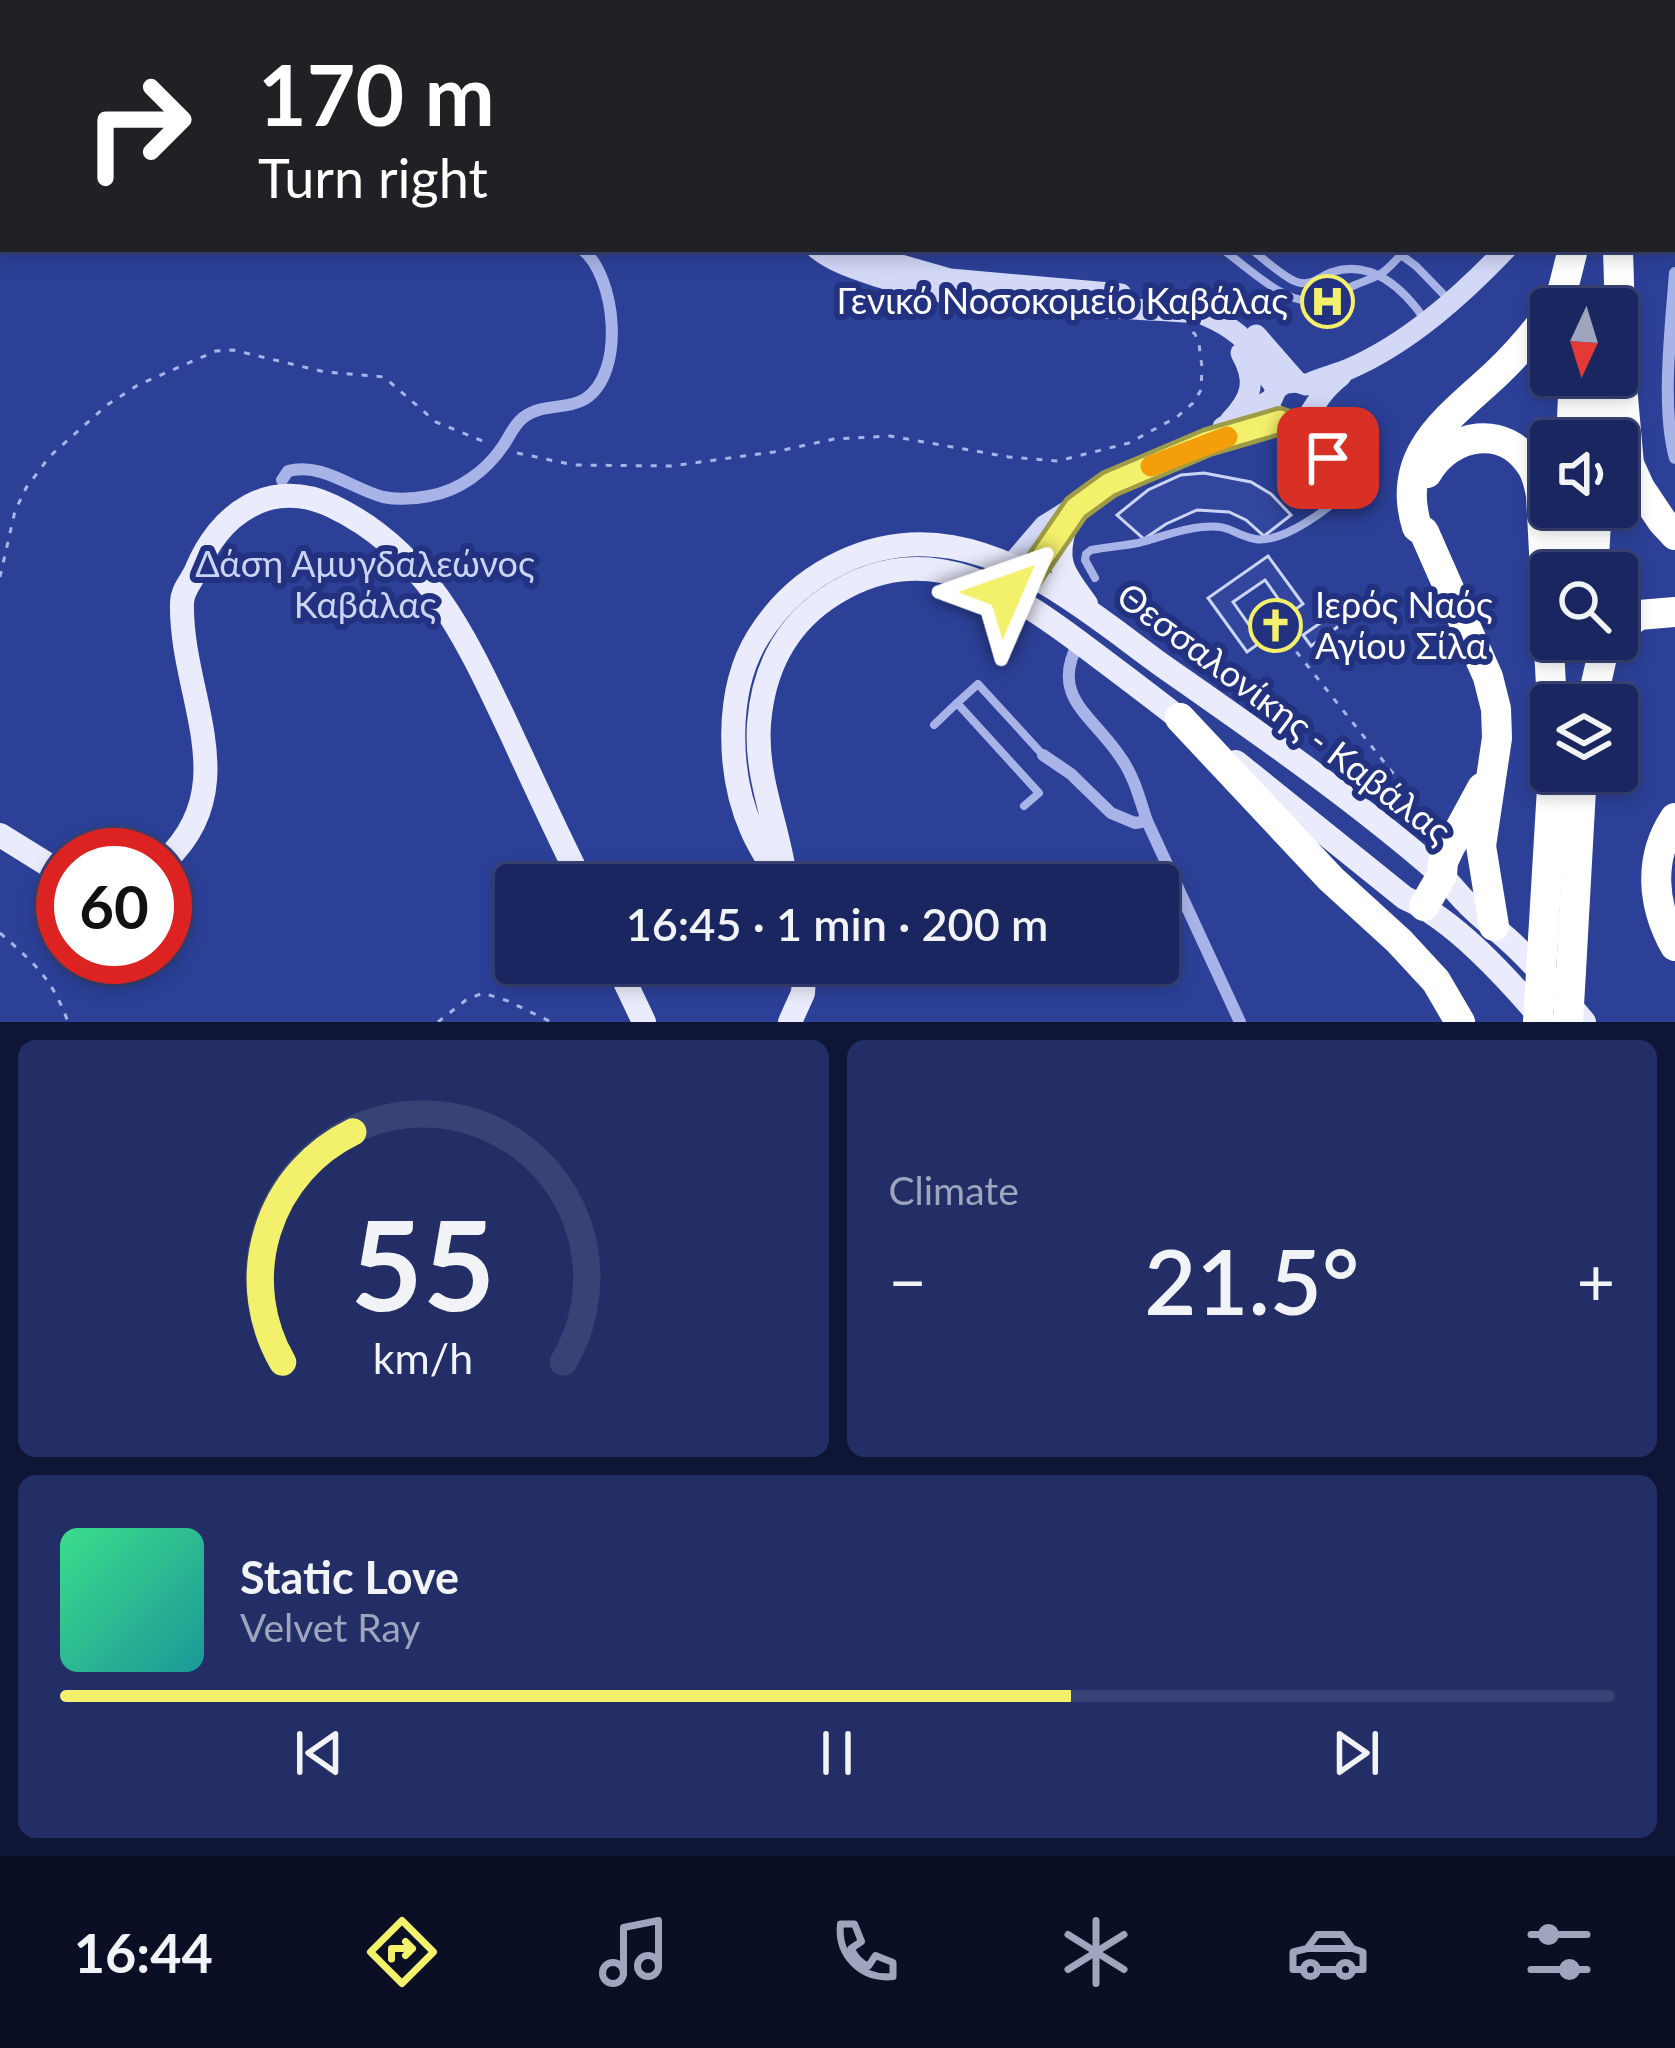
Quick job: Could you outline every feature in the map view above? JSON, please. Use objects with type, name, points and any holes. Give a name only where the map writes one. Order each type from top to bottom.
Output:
[{"type":"highway","points":[[1564,288],[1574,252]]},
{"type":"highway","points":[[1575,252],[1576,288]]},
{"type":"highway","points":[[1605,288],[1606,252]]},
{"type":"highway","points":[[1618,252],[1629,464],[1651,505],[1675,535]]},
{"type":"highway","points":[[1424,532],[1414,517],[1411,488],[1424,445],[1530,339]]},
{"type":"highway","points":[[1494,926],[1481,847],[1497,723],[1489,677],[1424,532],[1426,475],[1437,458],[1468,439],[1500,442],[1533,469],[1541,495],[1554,684]]},
{"type":"highway","points":[[1638,616],[1675,612]]},
{"type":"highway","points":[[1180,718],[1436,981],[1460,1022]]},
{"type":"highway","points":[[1424,906],[1493,766]]},
{"type":"highway","points":[[1542,1022],[1552,792]]},
{"type":"highway","points":[[1568,1022],[1581,792]]},
{"type":"highway","points":[[1675,818],[1662,838],[1655,875],[1664,923],[1675,946]]},
{"type":"main road","points":[[192,829],[206,787],[206,762],[183,626],[183,592],[211,539],[235,514],[258,501],[299,496],[319,500],[362,523],[418,572],[443,602],[485,678],[573,864]]},
{"type":"main road","points":[[1070,518],[1058,552],[1060,563],[1099,620]]},
{"type":"main road","name":"Θεσσαλονίκης - Καβάλας","points":[[772,864],[751,827],[735,762],[734,700],[758,637],[804,584],[849,559],[894,545],[952,548],[1020,569],[1099,620],[1354,805],[1442,875],[1585,1022]]},
{"type":"main road","name":"Θεσσαλονίκης - Καβάλας","points":[[782,864],[758,747],[766,678],[786,635],[839,591],[877,574],[950,573],[1005,591],[1180,718],[1405,898],[1452,927],[1542,1022]]},
{"type":"main road","points":[[0,835],[36,857]]},
{"type":"main road","points":[[626,984],[644,1022]]},
{"type":"main road","points":[[790,1022],[804,984]]},
{"type":"street","points":[[283,480],[291,469],[300,469],[332,475],[383,497],[427,497],[467,481],[502,448],[525,416],[547,406],[583,400],[607,367],[611,336],[606,287],[599,267],[585,252]]},
{"type":"street","points":[[821,252],[851,268],[946,294],[1200,313],[1242,337],[1258,356],[1268,380],[1314,423],[1328,458]]},
{"type":"street","points":[[856,252],[960,281],[1203,303],[1249,328],[1294,402],[1307,445],[1328,458],[1353,486]]},
{"type":"street","points":[[1005,591],[1020,569],[1109,484],[1327,388],[1350,368],[1426,321],[1503,252]]},
{"type":"street","points":[[1675,273],[1669,361],[1675,458]]},
{"type":"street","points":[[1156,310],[1217,331],[1246,362],[1250,373],[1247,400],[1216,435]]},
{"type":"street","points":[[1079,642],[1068,665],[1070,688],[1122,759],[1240,1022]]},
{"type":"street","points":[[1043,755],[1071,774],[1111,814],[1135,824],[1148,821]]},
{"type":"lane","points":[[1226,252],[1282,292],[1311,301],[1381,277],[1397,252],[1450,302]]},
{"type":"lane","points":[[1255,252],[1297,282],[1312,283],[1332,272],[1355,268],[1381,277],[1410,297],[1426,321]]},
{"type":"lane","points":[[1095,578],[1085,560],[1091,550],[1211,526],[1268,540],[1324,510],[1353,486]]},
{"type":"lane","points":[[934,725],[978,684],[1043,755]]},
{"type":"lane","points":[[957,703],[1039,793],[1024,806]]},
{"type":"path","points":[[0,578],[15,511],[50,455],[107,405],[138,385],[216,351],[233,350],[325,372],[384,377],[441,425],[561,463],[671,466],[834,439],[890,436],[1058,461],[1129,443],[1193,403],[1201,390],[1202,368],[1196,334],[1156,310]]},
{"type":"path","points":[[1287,640],[1404,788],[1412,810]]},
{"type":"path","points":[[0,933],[40,968],[68,1022]]},
{"type":"path","points":[[438,1022],[483,993],[551,1022]]},
{"type":"green space","name":"Δάση Αμυγδαλεώνος Καβάλας","points":[[0,252],[1675,252],[1675,1022],[0,1022]]},
{"type":"building","points":[[1204,473],[1251,482],[1291,515],[1264,536],[1229,512],[1197,510],[1144,539],[1117,515],[1148,490],[1181,475]]},
{"type":"building","points":[[1268,556],[1303,604],[1289,614],[1265,580],[1233,602],[1261,642],[1247,652],[1208,598]]},
{"type":"building","name":"Ιερός Ναός Αγίου Σίλα","points":[[1275,608],[1293,636],[1279,645],[1261,622],[1261,616]]},
{"type":"building","points":[[1336,612],[1343,623],[1311,646],[1303,635]]},
{"type":"slow traffic","points":[[1151,466],[1227,437]]},
{"type":"place","name":"Γενικό Νοσοκομείο Καβάλας","points":[[1327,301]]},
{"type":"place","name":"Ιερός Ναός Αγίου Σίλα","points":[[1276,626]]},
{"type":"route","points":[[1006,592],[1015,597],[1076,508],[1109,484],[1208,442],[1280,421],[1328,458]]}]
